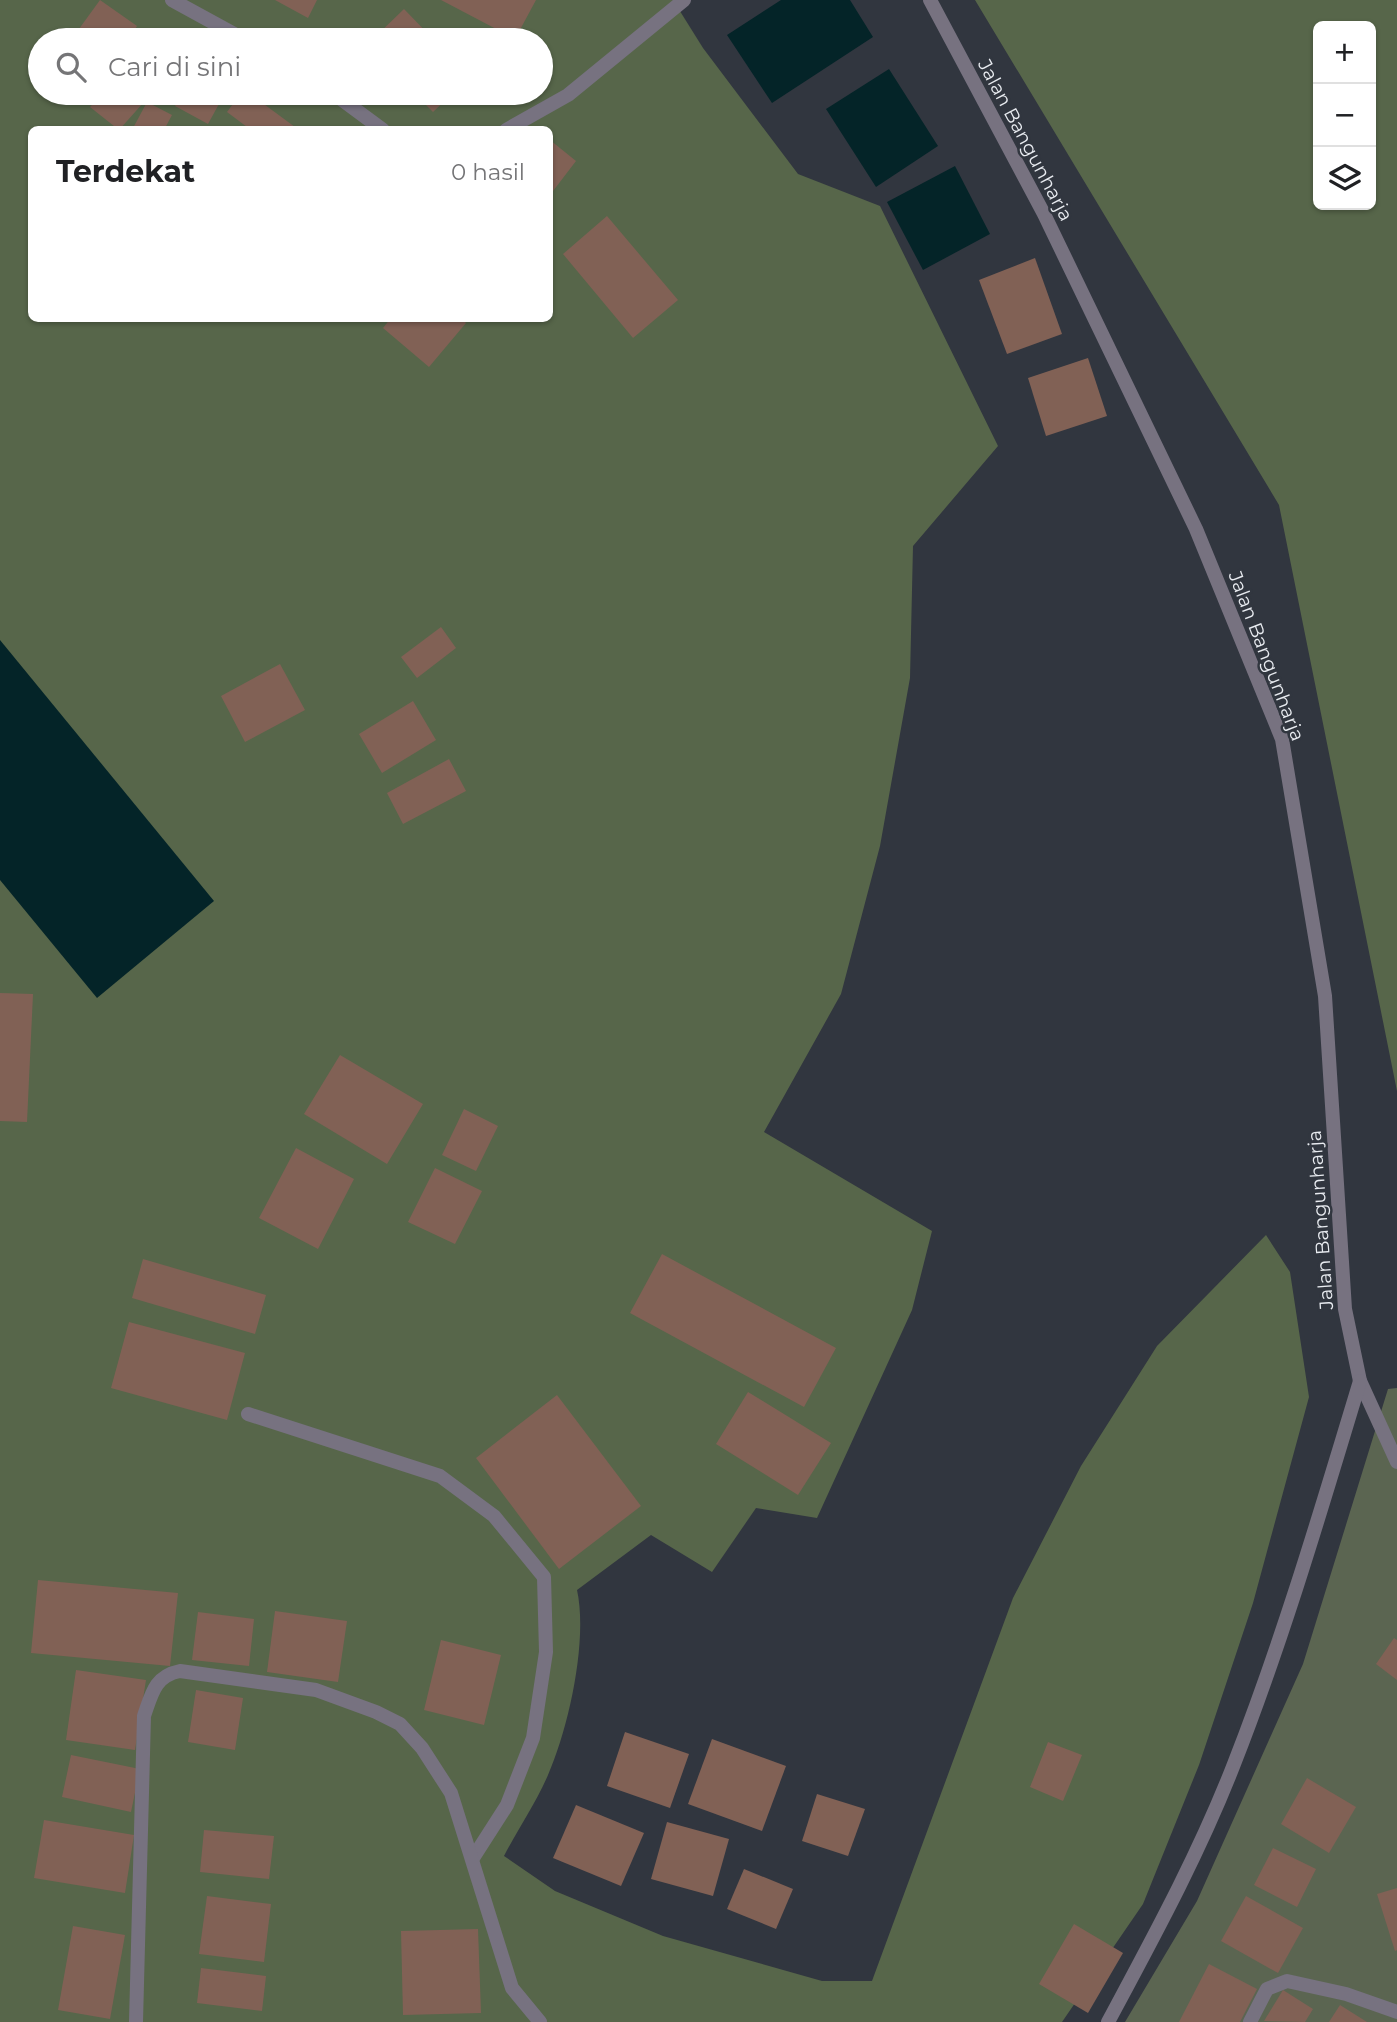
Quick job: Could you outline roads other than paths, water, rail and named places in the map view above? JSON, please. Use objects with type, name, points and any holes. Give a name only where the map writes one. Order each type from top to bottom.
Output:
[{"type":"street","points":[[172,0],[223,28]]},
{"type":"street","points":[[553,104],[569,95],[684,0]]},
{"type":"street","name":"Jalan Bangunharja","points":[[930,0],[1044,214],[1190,516],[1282,739],[1325,996],[1345,1309],[1360,1381],[1397,1462]]},
{"type":"street","points":[[349,105],[378,126]]},
{"type":"street","points":[[513,126],[551,105]]},
{"type":"street","points":[[1108,2022],[1178,1892],[1233,1766],[1294,1602],[1360,1381]]},
{"type":"street","points":[[248,1414],[440,1476],[494,1516],[544,1577],[546,1652],[533,1738],[508,1805],[473,1858]]},
{"type":"street","points":[[136,2022],[144,1716],[156,1684],[165,1674],[180,1671],[316,1690],[376,1712],[400,1724],[422,1748],[451,1793],[512,1988],[540,2022]]},
{"type":"street","points":[[1250,2022],[1267,1989],[1287,1981],[1346,1994],[1397,2012]]}]
